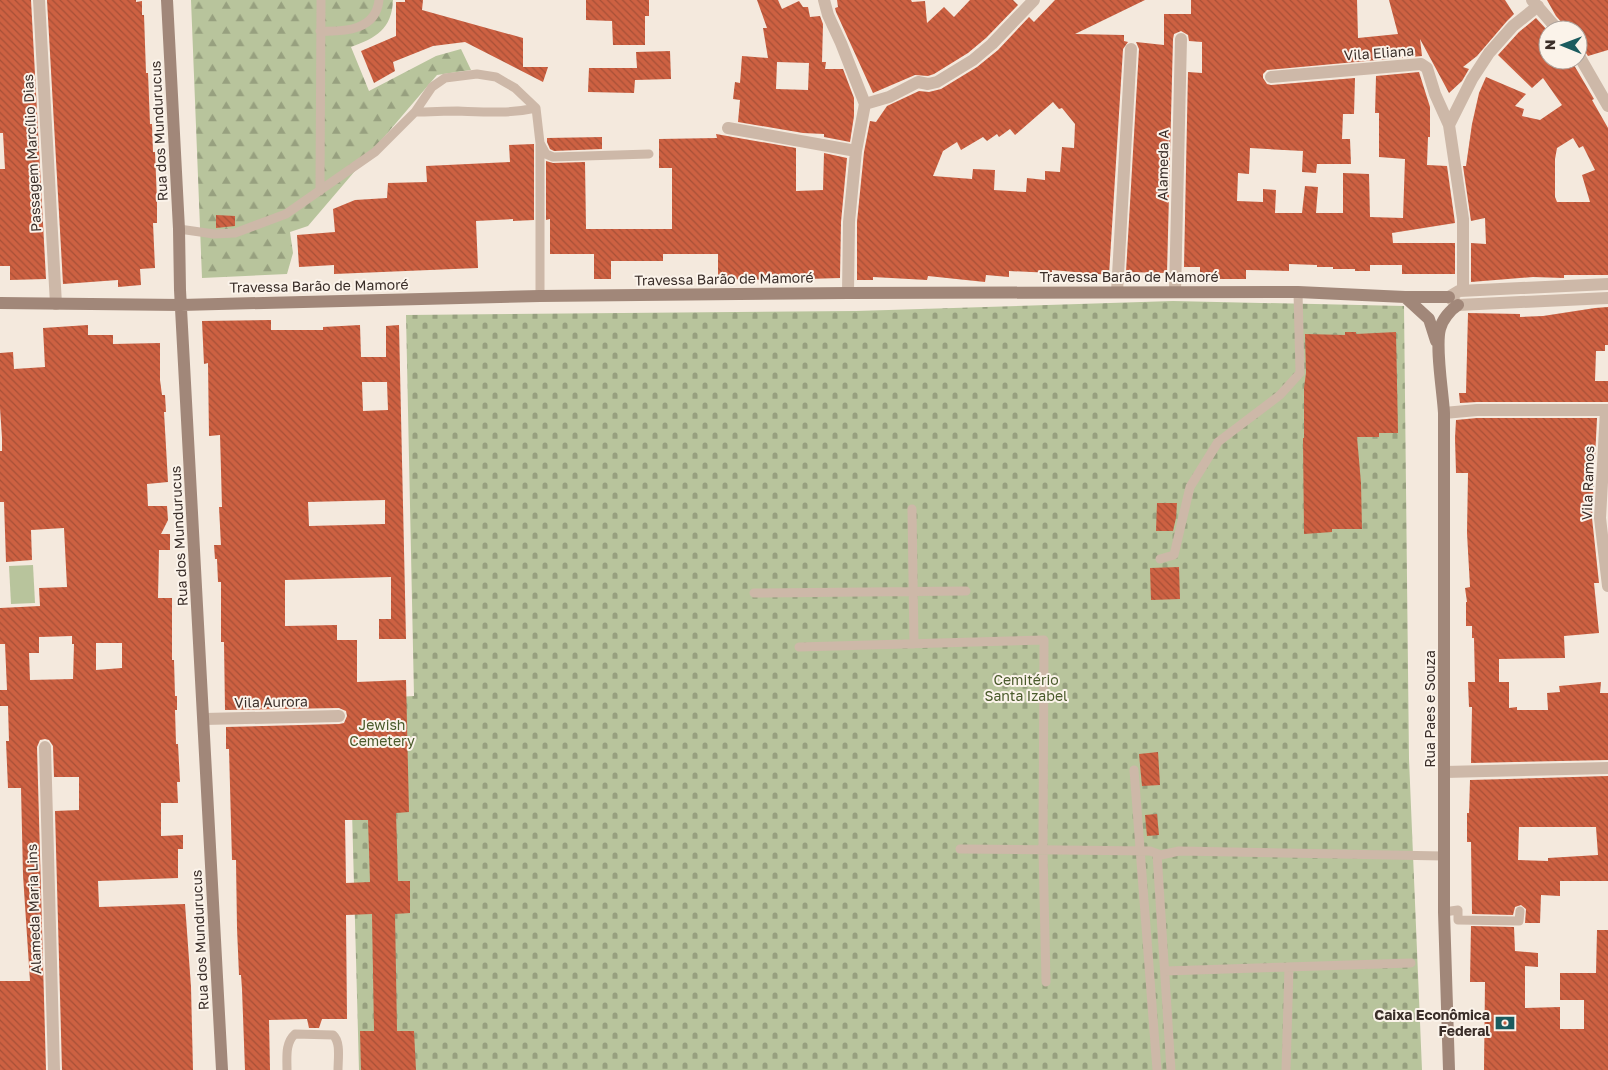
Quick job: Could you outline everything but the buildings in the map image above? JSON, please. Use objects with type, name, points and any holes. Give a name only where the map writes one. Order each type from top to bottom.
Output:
[{"type":"street","name":"Passagem Marcílio Dias","points":[[39,0],[56,304]]},
{"type":"street","name":"Rua dos Mundurucus","points":[[167,0],[181,305],[222,1070]]},
{"type":"street","points":[[824,0],[828,15],[866,104],[856,151],[850,222],[848,293]]},
{"type":"street","points":[[866,104],[889,97],[918,82],[928,84],[937,82],[973,60],[992,44],[1034,0]]},
{"type":"street","points":[[1449,125],[1472,79],[1489,53],[1535,3],[1549,20]]},
{"type":"street","name":"Alameda A","points":[[1175,292],[1181,39]]},
{"type":"street","points":[[1117,292],[1131,49]]},
{"type":"street","name":"Vila Eliana","points":[[1271,77],[1421,64],[1427,68],[1435,94],[1449,125],[1463,218],[1463,291]]},
{"type":"street","points":[[1587,70],[1608,106]]},
{"type":"street","points":[[728,128],[856,151]]},
{"type":"street","name":"Travessa Barão de Mamoré","points":[[1454,301],[1459,291],[1608,284]]},
{"type":"street","name":"Travessa Barão de Mamoré","points":[[0,303],[181,305],[540,296],[1117,292],[1298,292],[1454,301],[1608,298]]},
{"type":"street","name":"Rua Paes e Souza","points":[[1405,297],[1429,319],[1439,348]]},
{"type":"street","name":"Rua Paes e Souza","points":[[1449,1070],[1443,856],[1444,413],[1439,348],[1440,329],[1454,301]]},
{"type":"street","points":[[1444,413],[1477,410],[1607,410]]},
{"type":"street","name":"Vila Ramos","points":[[1607,410],[1600,518],[1608,586]]},
{"type":"street","name":"Vila Aurora","points":[[204,719],[339,716]]},
{"type":"street","name":"Alameda Maria Lins","points":[[44,747],[54,1070]]},
{"type":"street","points":[[1444,772],[1608,768]]},
{"type":"lane","points":[[320,191],[321,0]]},
{"type":"lane","points":[[320,31],[348,30],[368,23],[374,17],[379,0]]},
{"type":"lane","points":[[179,229],[214,234],[235,234],[286,214],[376,152],[415,112],[432,87],[445,78],[477,74],[496,77],[516,88],[536,108],[540,142],[540,296]]},
{"type":"lane","points":[[415,112],[457,111],[492,113],[536,108]]},
{"type":"lane","points":[[540,142],[546,154],[553,157],[649,154]]},
{"type":"lane","points":[[1160,559],[1174,555],[1190,487],[1218,442],[1280,395],[1300,373],[1298,292]]},
{"type":"lane","points":[[912,509],[914,644]]},
{"type":"lane","points":[[754,593],[966,591]]},
{"type":"lane","points":[[799,647],[1044,640],[1043,850],[1046,982]]},
{"type":"lane","points":[[1134,770],[1157,1070]]},
{"type":"lane","points":[[960,849],[1150,851],[1161,855],[1179,851],[1443,856]]},
{"type":"lane","points":[[1157,854],[1171,1070]]},
{"type":"lane","points":[[1444,912],[1458,910],[1458,920],[1519,921],[1520,911]]},
{"type":"lane","points":[[1164,971],[1412,963]]},
{"type":"lane","points":[[1286,1070],[1289,968],[1287,967]]},
{"type":"lane","points":[[287,1070],[288,1044],[290,1038],[295,1034],[333,1034],[338,1041],[338,1070]]},
{"type":"green space","points":[[191,0],[393,0],[390,18],[381,31],[368,40],[351,47],[369,91],[436,56],[461,49],[471,70],[437,75],[308,226],[290,232],[293,253],[287,274],[202,278]]},
{"type":"green space","name":"Cemitério Santa Izabel","points":[[1173,301],[1404,306],[1409,759],[1422,1070],[359,1070],[349,700],[414,696],[406,315],[856,311]]},
{"type":"green space","points":[[33,565],[35,603],[11,604],[9,566]]},
{"type":"place","name":"Caixa Econômica Federal","points":[[1505,1023]]},
{"type":"park label","name":"Jewish Cemetery","points":[[382,734]]}]
